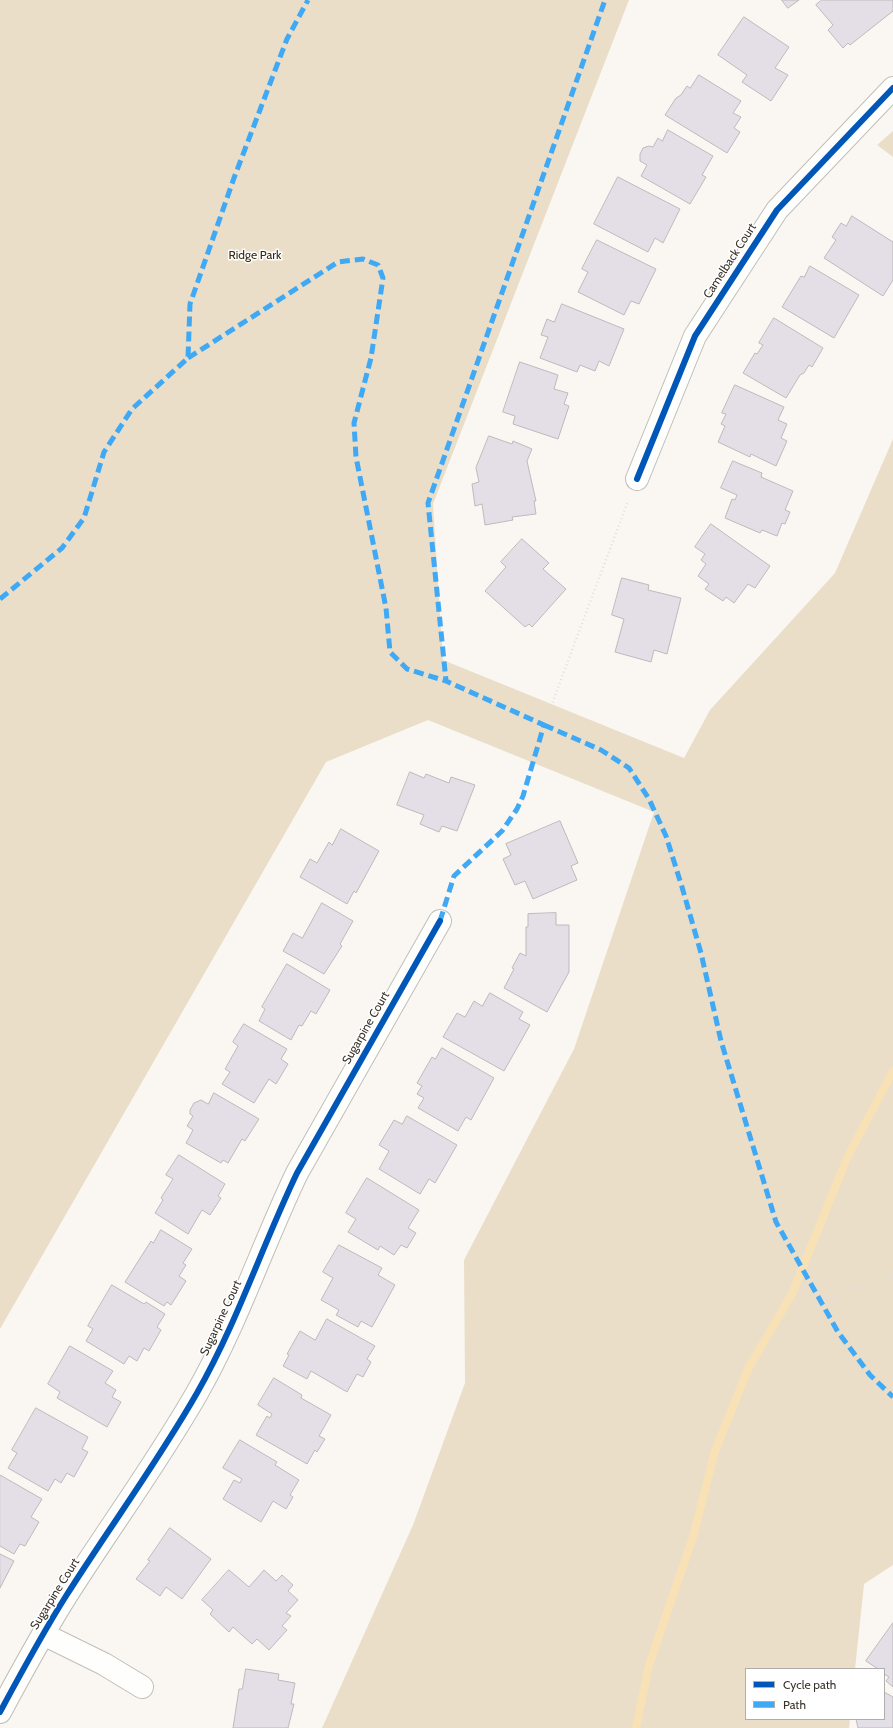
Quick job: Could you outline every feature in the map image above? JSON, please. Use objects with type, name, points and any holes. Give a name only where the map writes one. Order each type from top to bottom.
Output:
[{"type":"street","name":"Camelback Court","points":[[637,479],[695,336],[776,210],[893,88]]},
{"type":"street","name":"Sugarpine Court","points":[[0,1712],[43,1634],[82,1571],[156,1460],[198,1392],[238,1313],[280,1208],[297,1173],[440,921]]},
{"type":"street","name":"Sugarpine Court","points":[[43,1634],[104,1664],[142,1686]]},
{"type":"path","points":[[544,725],[637,479]]},
{"type":"path","points":[[821,1302],[848,1292],[865,1282],[888,1279],[893,1276]]},
{"type":"green space","name":"Ridge Park","points":[[0,0],[629,0],[433,504],[443,660],[684,758],[710,710],[835,573],[893,439],[893,1565],[864,1584],[855,1668],[745,1668],[745,1720],[850,1720],[849,1728],[322,1728],[413,1525],[465,1383],[464,1260],[574,1049],[654,812],[428,720],[326,762],[0,1329]]},
{"type":"green space","points":[[893,131],[893,157],[877,145]]},
{"type":"building","points":[[782,0],[799,0],[788,8]]},
{"type":"building","points":[[822,0],[893,0],[893,11],[850,45],[848,43],[843,48],[828,30],[833,25],[816,5]]},
{"type":"building","points":[[744,17],[789,47],[775,68],[788,75],[771,101],[742,82],[747,75],[718,55]]},
{"type":"building","points":[[699,75],[741,101],[733,113],[741,117],[734,128],[740,132],[727,153],[665,115],[676,98],[681,95],[687,86],[690,88]]},
{"type":"building","points":[[668,130],[713,156],[702,175],[706,177],[690,204],[641,176],[647,165],[640,161],[640,154],[643,148],[649,146],[653,147],[658,138],[662,141]]},
{"type":"building","points":[[618,177],[680,209],[663,243],[655,238],[648,252],[594,224]]},
{"type":"building","points":[[852,216],[893,242],[893,280],[883,296],[824,258],[836,240],[832,237],[841,223],[846,226]]},
{"type":"building","points":[[597,240],[656,269],[639,304],[631,301],[624,315],[578,292],[588,272],[582,269]]},
{"type":"building","points":[[810,266],[859,295],[834,338],[782,307],[801,276],[804,277]]},
{"type":"building","points":[[562,304],[624,329],[609,366],[599,361],[595,371],[580,365],[577,372],[540,358],[548,337],[541,335],[547,319],[554,322]]},
{"type":"building","points":[[774,318],[823,348],[812,367],[809,365],[804,373],[800,375],[786,398],[743,373],[755,353],[757,354],[763,345],[759,343]]},
{"type":"building","points":[[520,362],[558,375],[554,389],[568,393],[564,404],[569,406],[558,439],[513,424],[515,416],[503,412]]},
{"type":"building","points":[[735,385],[784,407],[778,420],[787,424],[781,438],[787,441],[776,466],[751,454],[750,457],[718,442],[725,426],[721,424],[726,414],[722,413]]},
{"type":"building","points":[[489,436],[512,444],[513,441],[532,449],[527,461],[536,501],[534,501],[536,514],[512,517],[513,520],[485,525],[482,504],[475,506],[472,484],[479,482],[476,468]]},
{"type":"building","points":[[733,461],[762,473],[761,477],[793,491],[785,510],[790,512],[785,524],[782,523],[777,536],[762,530],[760,533],[725,518],[732,499],[735,500],[737,495],[721,488]]},
{"type":"building","points":[[711,524],[770,566],[755,588],[748,584],[734,603],[726,597],[723,601],[705,589],[709,584],[698,576],[706,564],[701,560],[705,554],[695,547]]},
{"type":"building","points":[[522,539],[549,563],[543,569],[566,589],[532,627],[529,624],[525,627],[485,591],[506,567],[501,562]]},
{"type":"building","points":[[622,578],[649,585],[648,590],[681,598],[667,654],[654,650],[651,662],[615,652],[624,619],[612,615]]},
{"type":"building","points":[[410,772],[424,778],[426,774],[449,783],[451,777],[475,785],[457,831],[442,826],[439,832],[420,824],[424,815],[397,805]]},
{"type":"building","points":[[560,821],[578,863],[571,866],[577,880],[533,899],[525,881],[515,885],[503,859],[511,855],[506,844]]},
{"type":"building","points":[[341,829],[379,851],[356,893],[354,891],[347,904],[300,877],[310,859],[317,863],[329,842],[332,845]]},
{"type":"building","points":[[322,903],[353,921],[340,944],[342,946],[324,974],[283,951],[293,933],[302,938]]},
{"type":"building","points":[[556,913],[556,925],[569,925],[569,972],[547,1012],[504,988],[520,953],[526,956],[526,927],[528,927],[528,914]]},
{"type":"building","points":[[287,964],[330,990],[316,1014],[311,1011],[302,1026],[299,1025],[291,1040],[259,1021],[265,1009],[262,1007]]},
{"type":"building","points":[[490,993],[523,1012],[519,1019],[530,1025],[504,1071],[443,1037],[457,1013],[465,1017],[474,1001],[482,1006]]},
{"type":"building","points":[[244,1024],[287,1049],[281,1059],[288,1064],[276,1084],[269,1079],[254,1103],[222,1084],[230,1072],[225,1069],[238,1046],[233,1042]]},
{"type":"building","points":[[442,1048],[494,1078],[471,1120],[466,1117],[458,1131],[418,1108],[424,1098],[417,1094],[422,1086],[417,1083],[432,1057],[435,1059]]},
{"type":"building","points":[[214,1093],[259,1119],[245,1141],[242,1139],[228,1163],[223,1160],[221,1163],[186,1143],[193,1130],[187,1126],[193,1116],[190,1114],[190,1110],[194,1103],[201,1100],[208,1104]]},
{"type":"building","points":[[407,1116],[457,1145],[435,1183],[429,1179],[420,1194],[379,1169],[389,1151],[379,1145],[394,1120],[402,1124]]},
{"type":"building","points":[[179,1155],[225,1184],[218,1196],[221,1198],[210,1215],[202,1210],[188,1234],[155,1213],[163,1200],[161,1198],[173,1179],[166,1175]]},
{"type":"building","points":[[367,1178],[419,1210],[408,1228],[416,1233],[407,1248],[401,1245],[394,1255],[380,1246],[378,1250],[348,1232],[356,1219],[346,1213]]},
{"type":"building","points":[[161,1230],[192,1249],[183,1263],[186,1265],[179,1276],[186,1281],[171,1305],[167,1302],[164,1306],[125,1282],[151,1241],[153,1243]]},
{"type":"building","points":[[339,1245],[382,1268],[378,1275],[395,1285],[372,1327],[361,1321],[358,1327],[336,1315],[339,1310],[321,1300],[333,1278],[323,1272]]},
{"type":"building","points":[[112,1285],[144,1304],[146,1302],[165,1314],[157,1327],[161,1330],[149,1351],[144,1348],[137,1361],[129,1356],[124,1364],[86,1341],[93,1329],[88,1326]]},
{"type":"building","points":[[327,1319],[375,1346],[367,1359],[371,1362],[363,1377],[357,1374],[347,1392],[311,1371],[307,1379],[283,1366],[289,1355],[287,1354],[300,1331],[315,1340]]},
{"type":"building","points":[[70,1346],[113,1371],[105,1383],[116,1390],[112,1397],[121,1402],[107,1427],[57,1398],[60,1392],[48,1384]]},
{"type":"building","points":[[274,1378],[302,1395],[301,1398],[331,1415],[319,1436],[325,1439],[317,1452],[315,1450],[307,1464],[256,1435],[267,1416],[270,1418],[272,1414],[258,1405]]},
{"type":"building","points":[[36,1408],[88,1437],[82,1449],[88,1452],[74,1477],[67,1473],[61,1483],[55,1479],[48,1491],[8,1468],[17,1453],[12,1450]]},
{"type":"building","points":[[240,1440],[277,1462],[275,1465],[299,1480],[290,1495],[293,1497],[286,1509],[273,1501],[261,1522],[223,1499],[234,1480],[240,1483],[242,1479],[223,1468]]},
{"type":"building","points":[[0,1475],[42,1499],[31,1517],[39,1522],[25,1546],[20,1544],[14,1554],[0,1546]]},
{"type":"building","points":[[170,1528],[211,1559],[182,1599],[166,1587],[160,1596],[136,1579],[150,1561],[148,1560]]},
{"type":"building","points":[[0,1554],[14,1561],[0,1588]]},
{"type":"building","points":[[229,1570],[249,1587],[264,1570],[276,1581],[282,1575],[293,1585],[288,1591],[298,1600],[286,1613],[291,1616],[282,1626],[287,1630],[269,1650],[257,1639],[252,1644],[233,1627],[229,1632],[210,1614],[213,1610],[202,1600]]},
{"type":"building","points":[[893,1623],[893,1687],[886,1681],[889,1677],[885,1675],[885,1668],[876,1668],[866,1661]]},
{"type":"building","points":[[246,1669],[279,1674],[278,1680],[295,1683],[291,1704],[294,1704],[288,1728],[233,1728],[239,1689],[242,1689]]},
{"type":"building","points":[[885,1693],[893,1697],[893,1728],[858,1728],[856,1720],[885,1720]]},
{"type":"waterway","points":[[636,1728],[649,1665],[693,1537],[715,1451],[749,1367],[792,1294],[847,1158],[893,1071]]},
{"type":"marked path","points":[[0,599],[62,548],[84,518],[104,452],[132,409],[188,358],[190,304],[234,178],[287,39],[308,0]]},
{"type":"marked path","points":[[440,921],[454,876],[502,831],[517,809],[523,796],[544,725],[446,681],[428,503],[605,0]]},
{"type":"marked path","points":[[188,358],[338,262],[363,259],[378,265],[383,278],[371,358],[354,423],[356,457],[386,608],[390,652],[407,669],[446,681]]},
{"type":"marked path","points":[[544,725],[601,750],[629,768],[649,799],[666,836],[682,887],[701,953],[721,1041],[776,1222],[838,1332],[870,1375],[893,1397]]},
{"type":"cycle path","points":[[637,479],[695,336],[777,210],[893,88]]},
{"type":"cycle path","points":[[0,1712],[57,1610],[166,1445],[197,1393],[225,1339],[297,1173],[440,921]]}]
